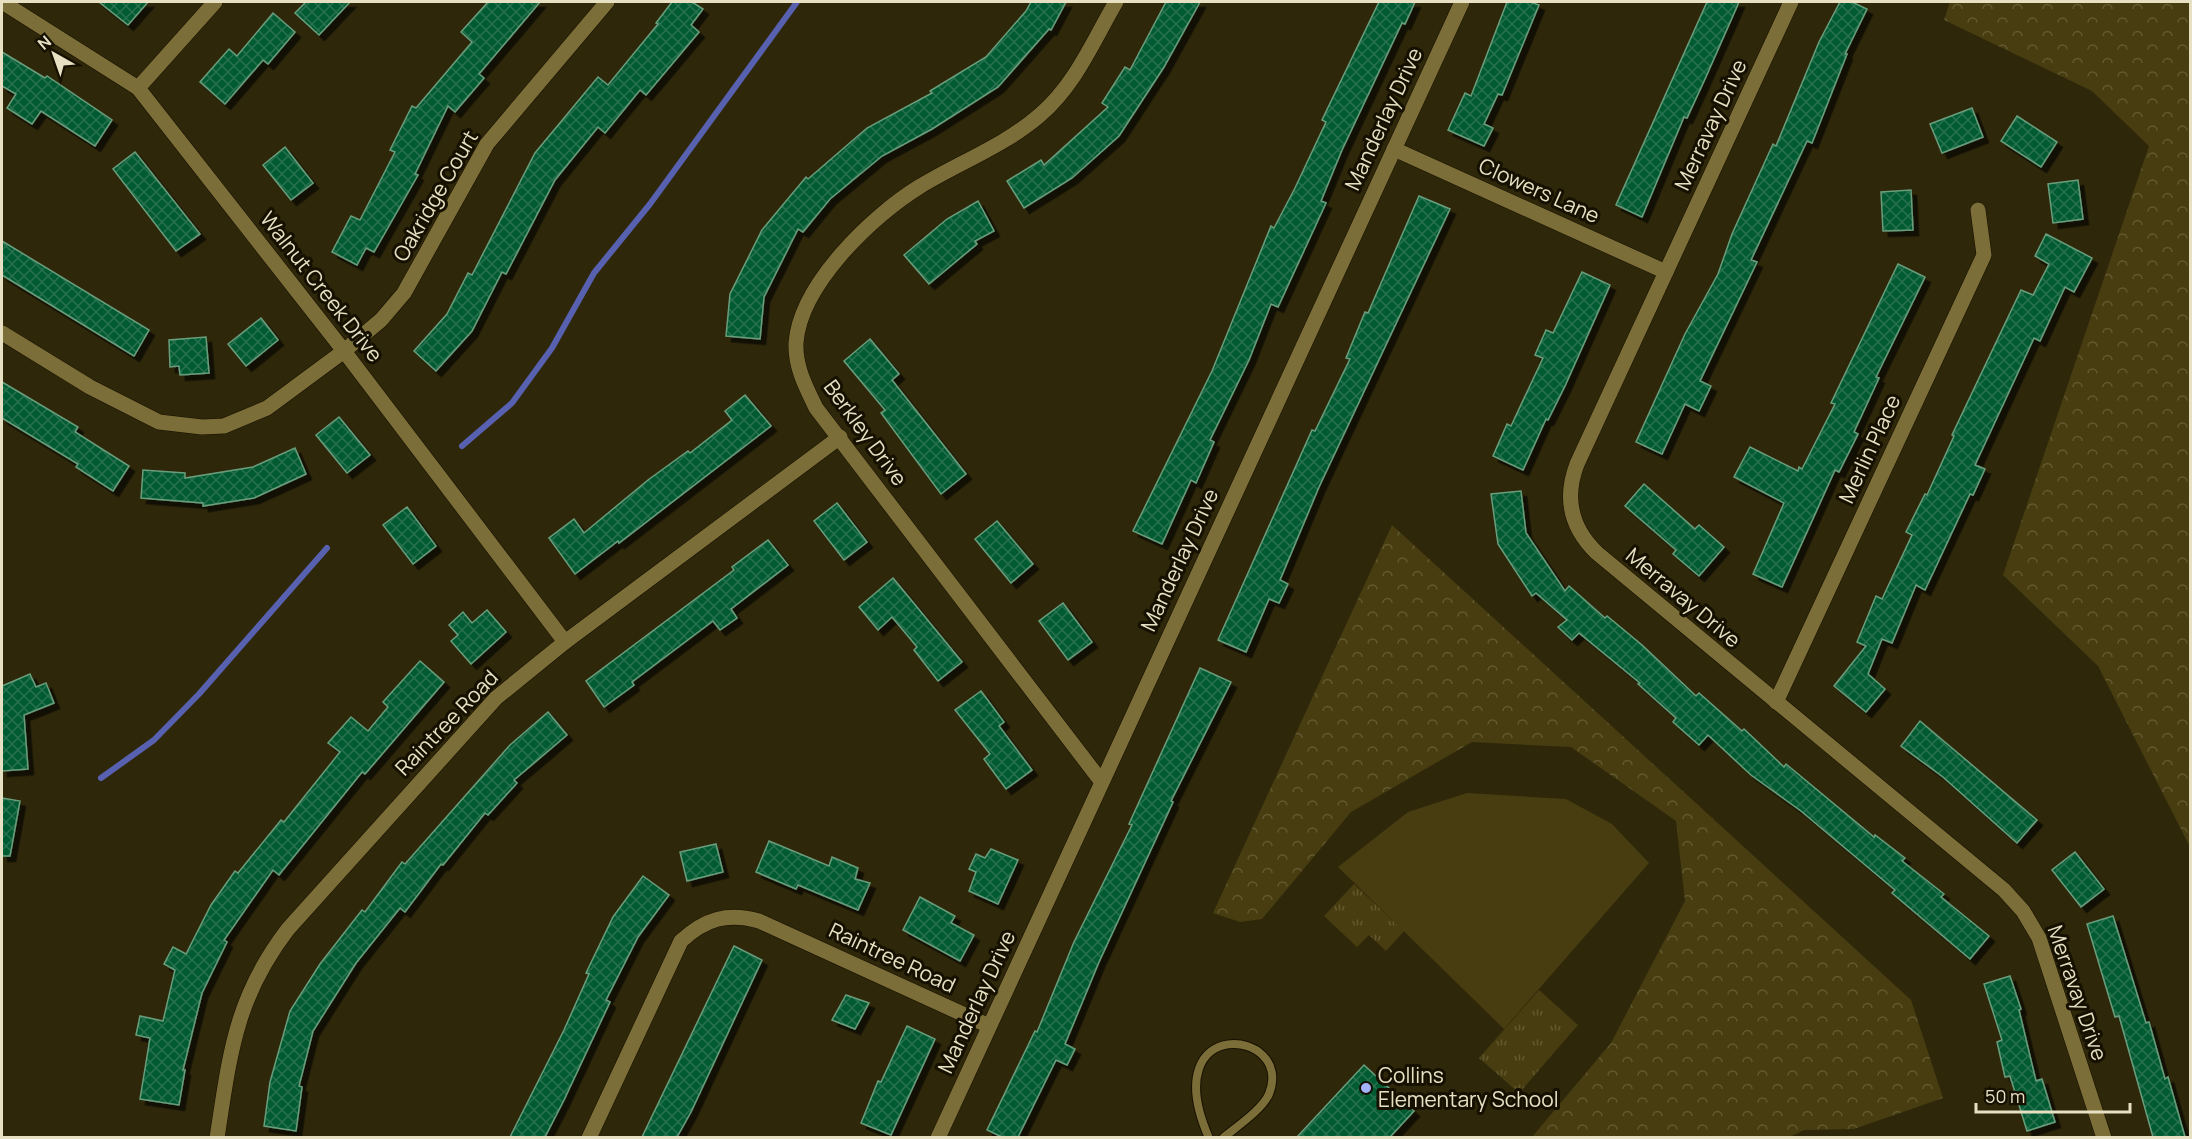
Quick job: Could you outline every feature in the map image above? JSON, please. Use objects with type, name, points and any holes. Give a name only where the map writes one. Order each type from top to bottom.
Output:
[{"type":"street","name":"Walnut Creek Drive","points":[[2,2],[138,88],[344,351],[565,642]]},
{"type":"street","points":[[138,88],[215,2]]},
{"type":"street","name":"Oakridge Court","points":[[2,333],[137,413],[159,422],[202,427],[224,426],[267,408],[344,351],[381,320],[404,294],[487,144],[607,2]]},
{"type":"street","name":"Berkley Drive","points":[[1101,781],[816,408],[798,366],[798,327],[802,310],[812,293],[851,245],[899,201],[920,186],[1006,141],[1044,112],[1083,64],[1116,2]]},
{"type":"street","name":"Manderlay Drive","points":[[938,1137],[1462,2]]},
{"type":"street","name":"Merravay Drive","points":[[1791,2],[1570,483],[1571,508],[1575,527],[1582,539],[1597,553],[2004,890],[2023,911],[2039,938],[2104,1137]]},
{"type":"street","name":"Clowers Lane","points":[[1394,149],[1666,272]]},
{"type":"street","name":"Merlin Place","points":[[1776,702],[1984,255],[1978,210]]},
{"type":"street","name":"Raintree Road","points":[[217,1137],[229,1058],[243,1005],[266,958],[288,929],[475,718],[565,642],[840,437]]},
{"type":"street","name":"Raintree Road","points":[[589,1137],[681,941],[694,929],[717,918],[742,916],[759,921],[989,1026]]},
{"type":"lane","points":[[1209,1137],[1200,1116],[1196,1074],[1202,1059],[1216,1048],[1232,1043],[1246,1043],[1259,1051],[1270,1065],[1273,1079],[1268,1096],[1243,1122],[1222,1137]]},
{"type":"green space","points":[[1950,2],[2190,2],[2190,847],[2098,666],[2003,575],[2149,146],[2092,91],[1944,20]]},
{"type":"green space","points":[[1392,525],[1911,1000],[1943,1098],[1854,1129],[1804,1130],[1790,1137],[1532,1137],[1611,1043],[1685,901],[1676,821],[1571,747],[1472,742],[1351,812],[1262,919],[1240,922],[1213,913]]},
{"type":"green space","points":[[1467,793],[1566,799],[1612,824],[1649,863],[1504,1029],[1338,867],[1408,812]]},
{"type":"green space","points":[[1354,884],[1404,931],[1386,951],[1369,935],[1357,947],[1324,916]]},
{"type":"green space","points":[[1539,990],[1578,1025],[1519,1093],[1479,1058]]},
{"type":"building","points":[[99,2],[148,2],[128,25]]},
{"type":"building","points":[[306,2],[350,2],[319,35],[295,13]]},
{"type":"building","points":[[488,2],[540,2],[479,74],[484,78],[455,112],[448,106],[415,174],[418,175],[374,252],[366,248],[357,265],[332,252],[351,216],[360,220],[395,152],[390,150],[412,106],[416,108],[472,42],[461,32]]},
{"type":"building","points":[[672,2],[692,2],[703,9],[691,25],[699,32],[646,95],[640,90],[605,133],[598,127],[555,180],[506,274],[502,272],[472,331],[436,371],[414,351],[447,314],[468,273],[472,275],[535,153],[598,77],[608,85],[658,24],[656,23]]},
{"type":"building","points":[[1031,2],[1066,2],[1051,30],[1049,29],[998,87],[932,129],[882,156],[830,199],[803,232],[798,229],[764,297],[760,339],[726,336],[730,294],[762,230],[806,177],[808,179],[867,128],[932,93],[930,91],[986,57],[1026,11]]},
{"type":"building","points":[[1166,2],[1200,2],[1164,67],[1119,136],[1072,178],[1024,208],[1007,181],[1041,160],[1044,165],[1108,107],[1102,103],[1125,67],[1130,70]]},
{"type":"building","points":[[1379,2],[1415,2],[1405,24],[1402,23],[1342,150],[1321,201],[1326,203],[1278,307],[1271,304],[1249,360],[1210,440],[1214,442],[1196,483],[1191,480],[1162,544],[1133,531],[1212,371],[1271,226],[1274,228],[1295,188],[1326,122],[1322,120]]},
{"type":"building","points":[[1507,2],[1530,2],[1539,5],[1502,95],[1498,94],[1484,124],[1493,128],[1484,146],[1448,130],[1465,93],[1471,96]]},
{"type":"building","points":[[1707,2],[1739,2],[1687,118],[1684,117],[1642,217],[1616,205]]},
{"type":"building","points":[[1840,2],[1852,2],[1867,9],[1845,54],[1847,54],[1812,143],[1807,141],[1751,260],[1757,262],[1700,381],[1711,386],[1699,411],[1685,404],[1662,454],[1636,442],[1685,334],[1718,274],[1732,234],[1773,144],[1776,146],[1819,42]]},
{"type":"building","points":[[273,13],[295,32],[268,64],[263,60],[225,104],[200,82],[229,49],[237,56]]},
{"type":"building","points":[[2,52],[45,78],[47,76],[112,120],[95,146],[41,111],[32,124],[7,108],[16,94],[2,86]]},
{"type":"building","points":[[1972,108],[1983,137],[1942,153],[1930,124]]},
{"type":"building","points":[[2017,116],[2057,142],[2041,167],[2001,141]]},
{"type":"building","points":[[285,147],[313,183],[291,200],[263,165]]},
{"type":"building","points":[[135,152],[200,234],[176,251],[113,169]]},
{"type":"building","points":[[2078,180],[2083,219],[2053,223],[2048,184]]},
{"type":"building","points":[[1911,190],[1913,230],[1883,231],[1881,192]]},
{"type":"building","points":[[1419,196],[1450,209],[1319,487],[1280,580],[1288,584],[1279,603],[1269,599],[1246,652],[1218,640],[1312,430],[1315,431],[1350,359],[1346,358],[1365,312],[1368,313]]},
{"type":"building","points":[[978,201],[994,231],[975,241],[977,244],[929,284],[904,255],[947,219]]},
{"type":"building","points":[[2046,234],[2092,258],[2074,292],[2065,287],[2040,341],[2034,338],[1975,465],[1985,469],[1973,495],[1970,494],[1925,590],[1916,585],[1892,643],[1882,639],[1868,674],[1885,689],[1866,712],[1834,686],[1866,646],[1857,642],[1876,596],[1882,599],[1912,535],[1906,532],[1925,494],[1927,495],[1954,436],[1952,435],[2021,290],[2033,295],[2049,264],[2035,256]]},
{"type":"building","points":[[2,241],[149,330],[134,356],[2,275]]},
{"type":"building","points":[[1898,264],[1925,277],[1876,377],[1879,378],[1854,432],[1858,434],[1839,472],[1835,470],[1782,587],[1753,574],[1784,503],[1734,477],[1750,447],[1798,471],[1799,467],[1802,469],[1835,404],[1831,403]]},
{"type":"building","points":[[1582,272],[1610,285],[1565,386],[1548,420],[1546,419],[1523,470],[1493,456],[1507,424],[1511,426],[1543,358],[1535,355],[1546,330],[1553,333]]},
{"type":"building","points":[[261,318],[278,340],[246,366],[228,344]]},
{"type":"building","points":[[206,337],[209,373],[180,375],[179,366],[170,367],[169,340]]},
{"type":"building","points":[[870,339],[899,374],[892,380],[966,474],[941,494],[881,413],[885,410],[844,361]]},
{"type":"building","points":[[2,382],[78,427],[75,432],[129,466],[113,491],[76,467],[78,464],[2,418]]},
{"type":"building","points":[[745,395],[771,426],[575,574],[549,538],[574,519],[584,533],[648,480],[688,451],[690,453],[732,420],[725,411]]},
{"type":"building","points":[[339,417],[370,455],[347,473],[316,435]]},
{"type":"building","points":[[295,448],[306,474],[254,498],[203,506],[203,503],[141,498],[143,470],[185,473],[185,478],[253,467]]},
{"type":"building","points":[[1644,484],[1695,529],[1699,525],[1724,547],[1699,576],[1673,554],[1676,550],[1625,506]]},
{"type":"building","points":[[1521,491],[1526,533],[1565,591],[1569,586],[1605,618],[1607,616],[1642,645],[1696,696],[1699,693],[1742,731],[1744,729],[1784,767],[1786,764],[1874,837],[1875,835],[1905,858],[1902,861],[1944,894],[1941,897],[1989,936],[1970,959],[1892,893],[1895,890],[1801,811],[1751,775],[1708,735],[1699,745],[1673,722],[1676,718],[1638,684],[1640,683],[1579,633],[1572,640],[1558,627],[1567,620],[1536,593],[1532,596],[1498,544],[1491,494]]},
{"type":"building","points":[[837,503],[867,542],[844,560],[814,521]]},
{"type":"building","points":[[407,507],[436,546],[413,564],[383,525]]},
{"type":"building","points":[[997,521],[1033,564],[1011,583],[975,539]]},
{"type":"building","points":[[768,540],[788,565],[731,609],[737,618],[720,630],[713,621],[632,682],[634,685],[604,707],[586,681],[734,570],[732,567]]},
{"type":"building","points":[[893,578],[962,662],[938,681],[914,650],[917,647],[892,617],[878,630],[859,607]]},
{"type":"building","points":[[1063,603],[1092,642],[1068,660],[1039,621]]},
{"type":"building","points":[[487,610],[506,632],[471,664],[451,641],[458,635],[449,625],[463,612],[472,623]]},
{"type":"building","points":[[420,661],[444,682],[365,774],[362,772],[279,875],[273,870],[224,940],[227,942],[202,993],[183,1070],[185,1070],[179,1105],[140,1099],[150,1038],[136,1035],[140,1016],[163,1021],[175,970],[164,964],[173,947],[186,954],[211,905],[235,871],[238,873],[281,820],[284,822],[340,752],[328,743],[351,717],[368,731],[388,707],[383,702]]},
{"type":"building","points":[[1200,668],[1231,682],[1171,801],[1173,802],[1099,962],[1065,1044],[1075,1049],[1067,1065],[1056,1060],[1018,1137],[1002,1137],[987,1130],[1035,1031],[1037,1032],[1074,942],[1132,825],[1129,824]]},
{"type":"building","points":[[30,674],[36,687],[46,683],[54,703],[24,715],[28,769],[2,771],[2,686]]},
{"type":"building","points":[[981,691],[1004,722],[999,726],[1032,770],[1006,789],[984,759],[990,754],[955,710]]},
{"type":"building","points":[[548,712],[567,735],[514,780],[517,783],[488,815],[485,813],[443,865],[441,864],[405,912],[400,908],[356,963],[313,1031],[299,1086],[302,1087],[296,1131],[264,1126],[270,1082],[290,1011],[320,964],[362,910],[365,912],[402,862],[405,864],[510,745]]},
{"type":"building","points":[[1920,721],[2037,820],[2017,843],[1943,777],[1901,746]]},
{"type":"building","points":[[2,798],[20,801],[10,856],[2,856]]},
{"type":"building","points":[[769,841],[829,866],[832,857],[858,868],[855,879],[870,883],[858,910],[798,885],[796,889],[756,872]]},
{"type":"building","points":[[716,844],[723,872],[687,881],[680,852]]},
{"type":"building","points":[[991,849],[1018,860],[998,904],[969,891],[976,872],[969,869],[976,854],[985,858]]},
{"type":"building","points":[[2075,852],[2104,889],[2081,907],[2052,870]]},
{"type":"building","points":[[643,876],[669,895],[638,937],[606,1000],[610,1002],[545,1137],[510,1137],[564,1030],[589,974],[586,973],[613,917]]},
{"type":"building","points":[[920,897],[955,916],[951,923],[974,935],[960,961],[903,930]]},
{"type":"building","points":[[2113,916],[2146,1023],[2149,1022],[2165,1079],[2168,1077],[2185,1137],[2153,1137],[2119,1016],[2115,1017],[2087,924]]},
{"type":"building","points":[[734,946],[762,960],[691,1112],[677,1137],[642,1137]]},
{"type":"building","points":[[2010,976],[2021,1009],[2019,1010],[2036,1081],[2042,1079],[2055,1122],[2027,1131],[2010,1076],[2005,1077],[1997,1042],[2002,1040],[1984,984]]},
{"type":"building","points":[[846,995],[869,1003],[855,1029],[832,1020]]},
{"type":"building","points":[[907,1026],[935,1039],[891,1135],[861,1123],[878,1081],[881,1082]]},
{"type":"building","name":"Collins Elementary School","points":[[1364,1065],[1414,1111],[1390,1137],[1297,1137]]},
{"type":"waterway","points":[[462,446],[512,403],[552,348],[594,273],[650,204],[797,2]]},
{"type":"waterway","points":[[101,778],[154,740],[199,694],[327,548]]},
{"type":"place","name":"Collins Elementary School","points":[[1366,1088]]}]
